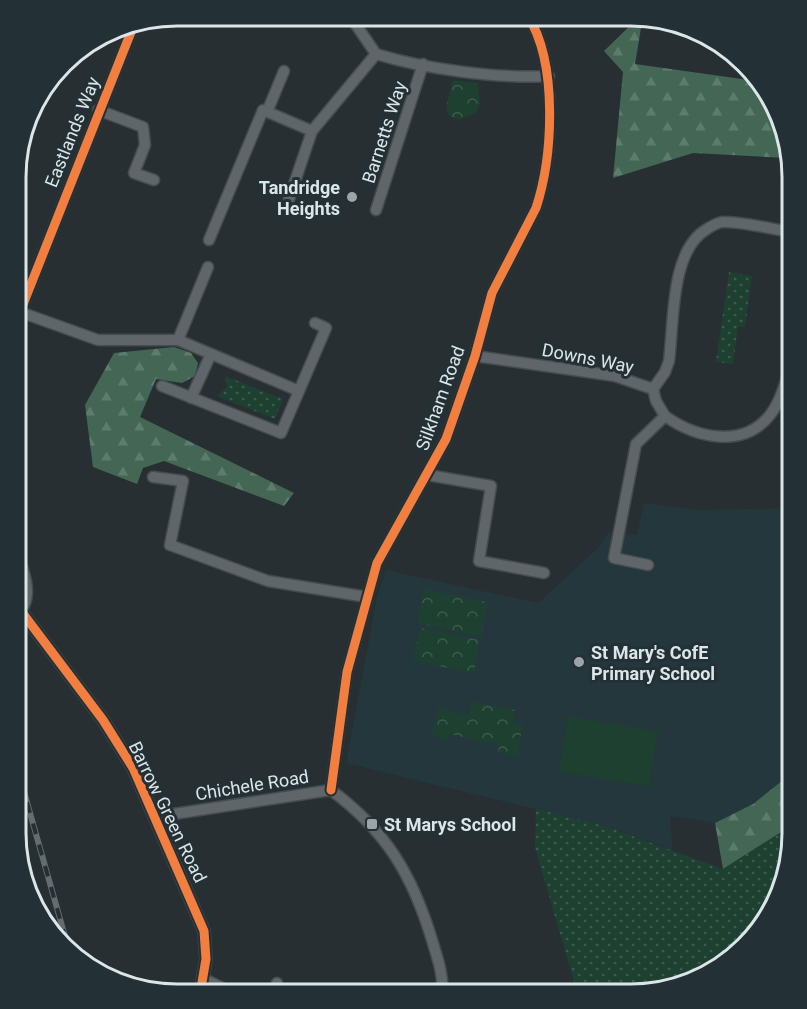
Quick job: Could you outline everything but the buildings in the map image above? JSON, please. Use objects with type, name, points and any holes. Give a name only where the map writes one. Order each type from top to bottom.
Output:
[{"type":"street","points":[[357,26],[376,54],[423,64],[524,78],[549,76]]},
{"type":"street","name":"Silkham Road","points":[[331,790],[347,672],[377,563],[446,439],[475,356],[492,293],[541,194],[551,107],[549,76],[538,32],[534,26]]},
{"type":"street","name":"Eastlands Way","points":[[26,296],[130,33]]},
{"type":"street","points":[[286,208],[312,131],[376,54]]},
{"type":"street","name":"Barnetts Way","points":[[376,210],[423,64]]},
{"type":"street","points":[[267,112],[284,71]]},
{"type":"street","points":[[98,110],[143,127],[145,145],[134,173],[154,180]]},
{"type":"street","points":[[209,240],[263,110],[312,131]]},
{"type":"street","points":[[653,389],[669,361],[679,278],[683,256],[690,243],[698,235],[721,221],[782,230]]},
{"type":"street","points":[[178,340],[208,267]]},
{"type":"street","points":[[26,319],[98,340],[178,340],[299,391]]},
{"type":"street","points":[[162,386],[281,433],[326,328],[315,323]]},
{"type":"street","points":[[191,398],[211,354]]},
{"type":"street","name":"Downs Way","points":[[475,356],[615,376],[653,389],[656,401],[665,417]]},
{"type":"street","points":[[648,565],[614,558],[636,444],[665,417],[679,426],[700,434],[731,438],[748,432],[761,425],[772,413],[782,389]]},
{"type":"street","points":[[428,475],[491,486],[480,561],[544,573]]},
{"type":"street","points":[[153,477],[183,482],[170,545],[268,581],[367,597]]},
{"type":"street","points":[[26,582],[29,593],[26,603]]},
{"type":"street","name":"Barrow Green Road","points":[[26,618],[103,720],[133,768],[204,931],[206,959],[203,983]]},
{"type":"street","name":"Chichele Road","points":[[154,817],[331,790],[358,811],[400,862],[424,912],[439,964],[441,983]]},
{"type":"street","points":[[204,979],[213,983]]},
{"type":"shaded area","name":"St Mary's CofE Primary School","points":[[644,503],[697,510],[782,508],[781,783],[771,792],[738,813],[715,823],[670,816],[673,850],[605,826],[346,763],[377,597],[386,570],[538,603],[597,549],[609,532],[637,535]]},
{"type":"green space","points":[[630,26],[641,27],[635,64],[746,80],[770,119],[780,158],[693,153],[613,178],[623,72],[604,51]]},
{"type":"green space","points":[[453,80],[478,83],[480,104],[476,113],[459,120],[449,116],[446,107]]},
{"type":"green space","points":[[729,272],[752,276],[745,327],[738,327],[733,364],[716,362]]},
{"type":"green space","points":[[174,347],[191,353],[198,363],[195,376],[182,383],[156,379],[140,417],[294,493],[284,506],[164,461],[143,468],[137,484],[93,467],[85,405],[114,353]]},
{"type":"green space","points":[[225,376],[283,399],[275,419],[217,396],[227,387]]},
{"type":"green space","points":[[424,589],[488,602],[481,637],[417,623]]},
{"type":"green space","points":[[420,628],[480,640],[474,673],[413,661]]},
{"type":"green space","points":[[472,702],[515,710],[513,722],[523,724],[517,756],[498,752],[499,745],[449,734],[448,739],[432,736],[438,708],[469,715]]},
{"type":"green space","points":[[568,716],[658,731],[649,786],[559,772]]},
{"type":"green space","points":[[781,782],[781,832],[723,869],[715,823],[753,804]]},
{"type":"green space","points":[[536,809],[605,826],[723,869],[781,832],[779,862],[773,881],[766,899],[744,932],[722,952],[688,972],[660,981],[640,983],[574,983],[535,848]]},
{"type":"railway","points":[[26,799],[64,932]]},
{"type":"cycle path","points":[[331,790],[347,672],[377,563],[446,439],[475,356],[492,293],[536,208],[542,187],[550,110],[544,59],[533,26]]},
{"type":"cycle path","points":[[26,297],[131,33]]},
{"type":"cycle path","points":[[26,618],[103,720],[133,768],[204,931],[206,959],[202,983]]},
{"type":"place","name":"Tandridge Heights","points":[[352,197]]},
{"type":"place","name":"St Mary's CofE Primary School","points":[[579,662]]},
{"type":"place","name":"St Marys School","points":[[372,824]]}]
